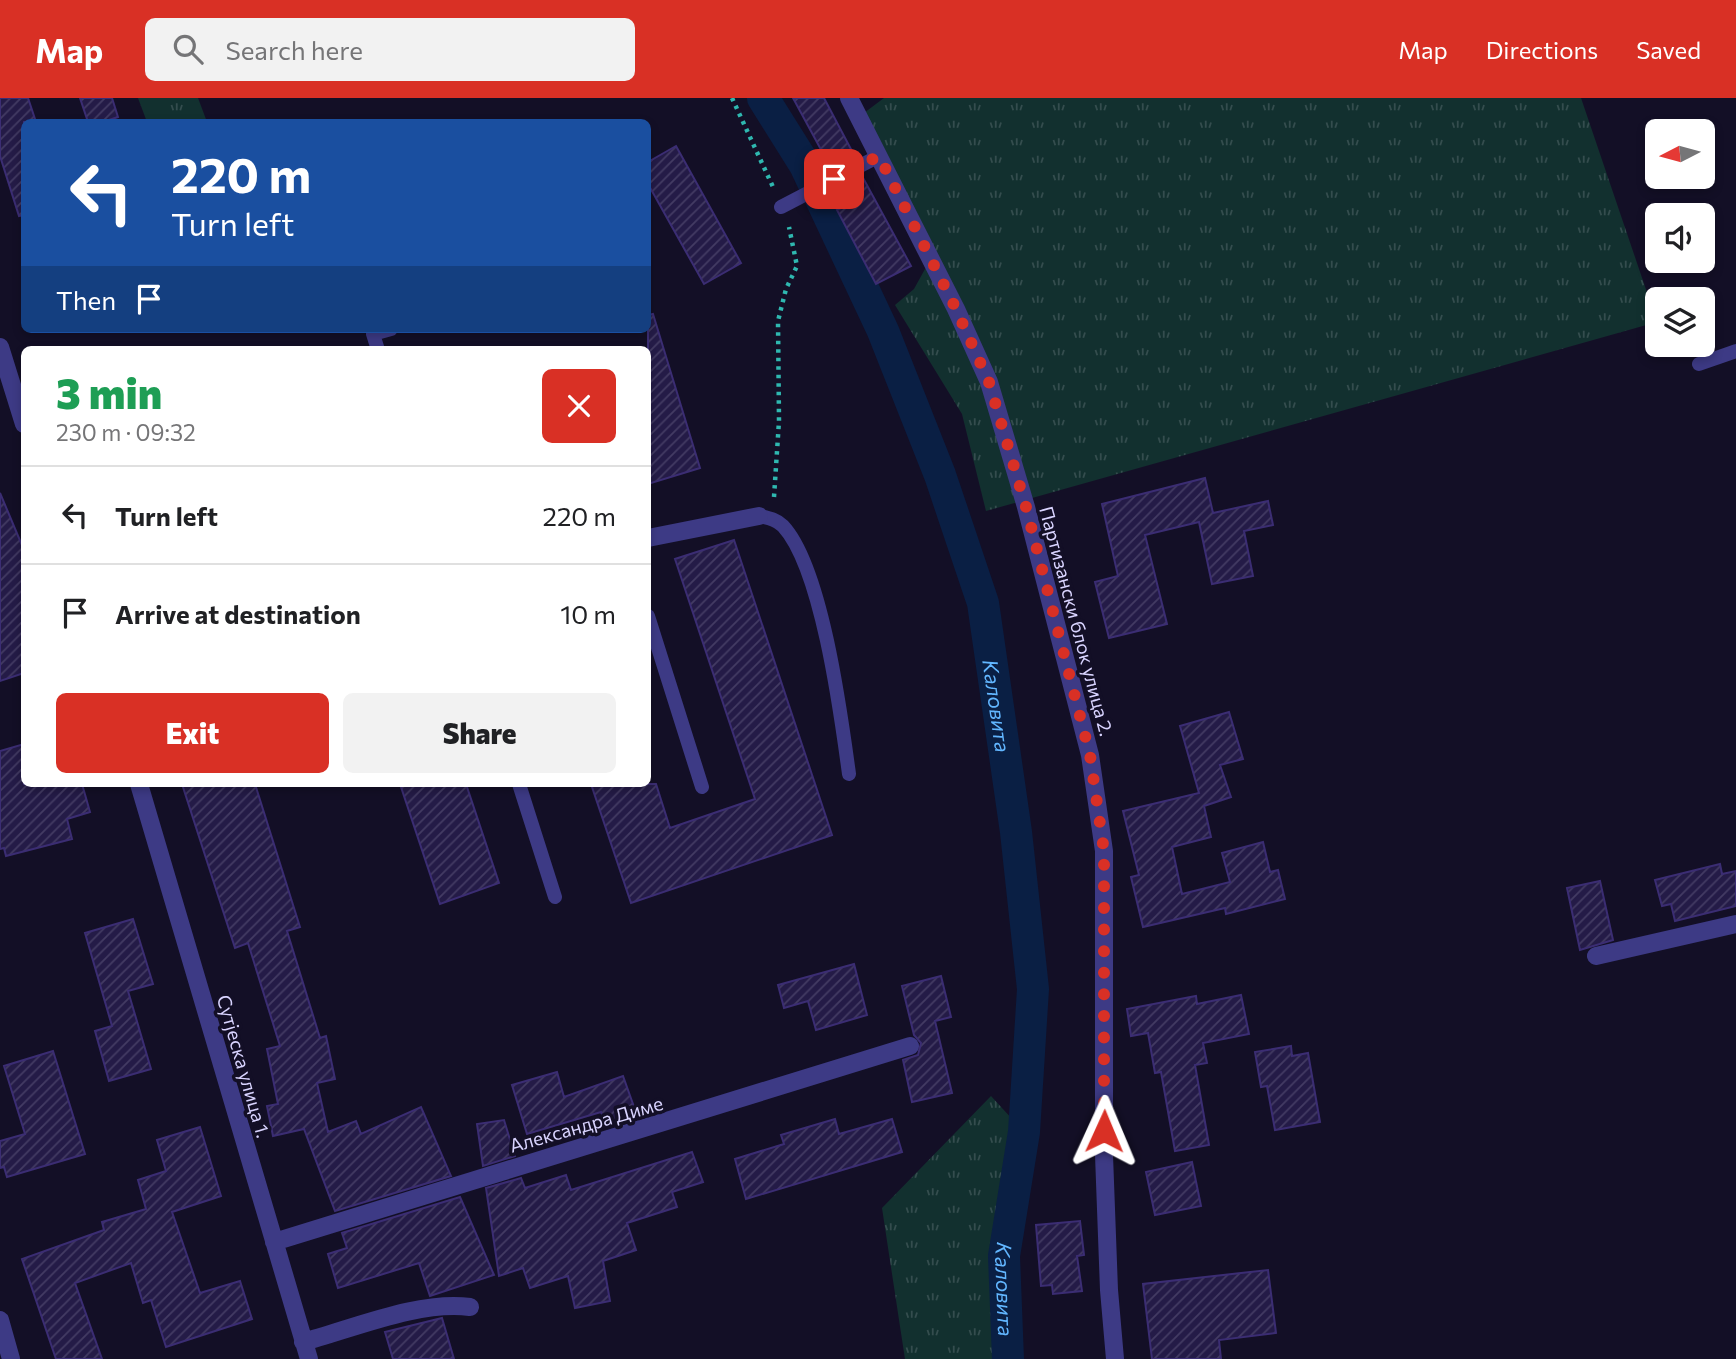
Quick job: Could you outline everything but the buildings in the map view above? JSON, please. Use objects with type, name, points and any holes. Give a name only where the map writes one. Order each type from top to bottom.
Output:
[{"type":"street","name":"Партизански блок улица 2.","points":[[849,98],[956,309],[989,382],[1026,507],[1096,780],[1104,851],[1104,1155],[1109,1290],[1115,1359]]},
{"type":"street","points":[[0,347],[21,414]]},
{"type":"street","points":[[651,537],[763,517]]},
{"type":"street","name":"Сутјеска улица 1.","points":[[140,787],[306,1351]]},
{"type":"street","points":[[1596,956],[1736,924]]},
{"type":"street","name":"Александра Диме","points":[[274,1242],[910,1046]]},
{"type":"street","points":[[306,1351],[415,1312],[470,1307]]},
{"type":"street","points":[[0,1321],[11,1359]]},
{"type":"lane","points":[[781,207],[879,156]]},
{"type":"lane","points":[[1699,364],[1736,351]]},
{"type":"lane","points":[[763,517],[784,527],[807,571],[837,698],[849,774]]},
{"type":"lane","points":[[651,626],[702,787]]},
{"type":"lane","points":[[520,787],[555,897]]},
{"type":"path","points":[[733,98],[793,238],[797,265],[786,289],[778,321],[777,489],[763,517]]},
{"type":"green space","points":[[138,98],[198,98],[206,119],[146,119]]},
{"type":"green space","points":[[884,98],[1581,98],[1645,287],[1645,325],[986,511],[962,414],[895,305],[914,289],[930,260],[860,116]]},
{"type":"green space","points":[[991,1096],[1024,1132],[1004,1256],[1008,1359],[905,1359],[882,1208]]},
{"type":"waterway","name":"Каловита","points":[[763,98],[805,165],[883,331],[940,475],[983,603],[1016,832],[1033,989],[1024,1132],[1004,1256],[1008,1359]]},
{"type":"route","points":[[834,179],[879,156],[977,352],[989,382],[1026,507],[1090,755],[1101,817],[1105,890],[1104,1131]]}]
